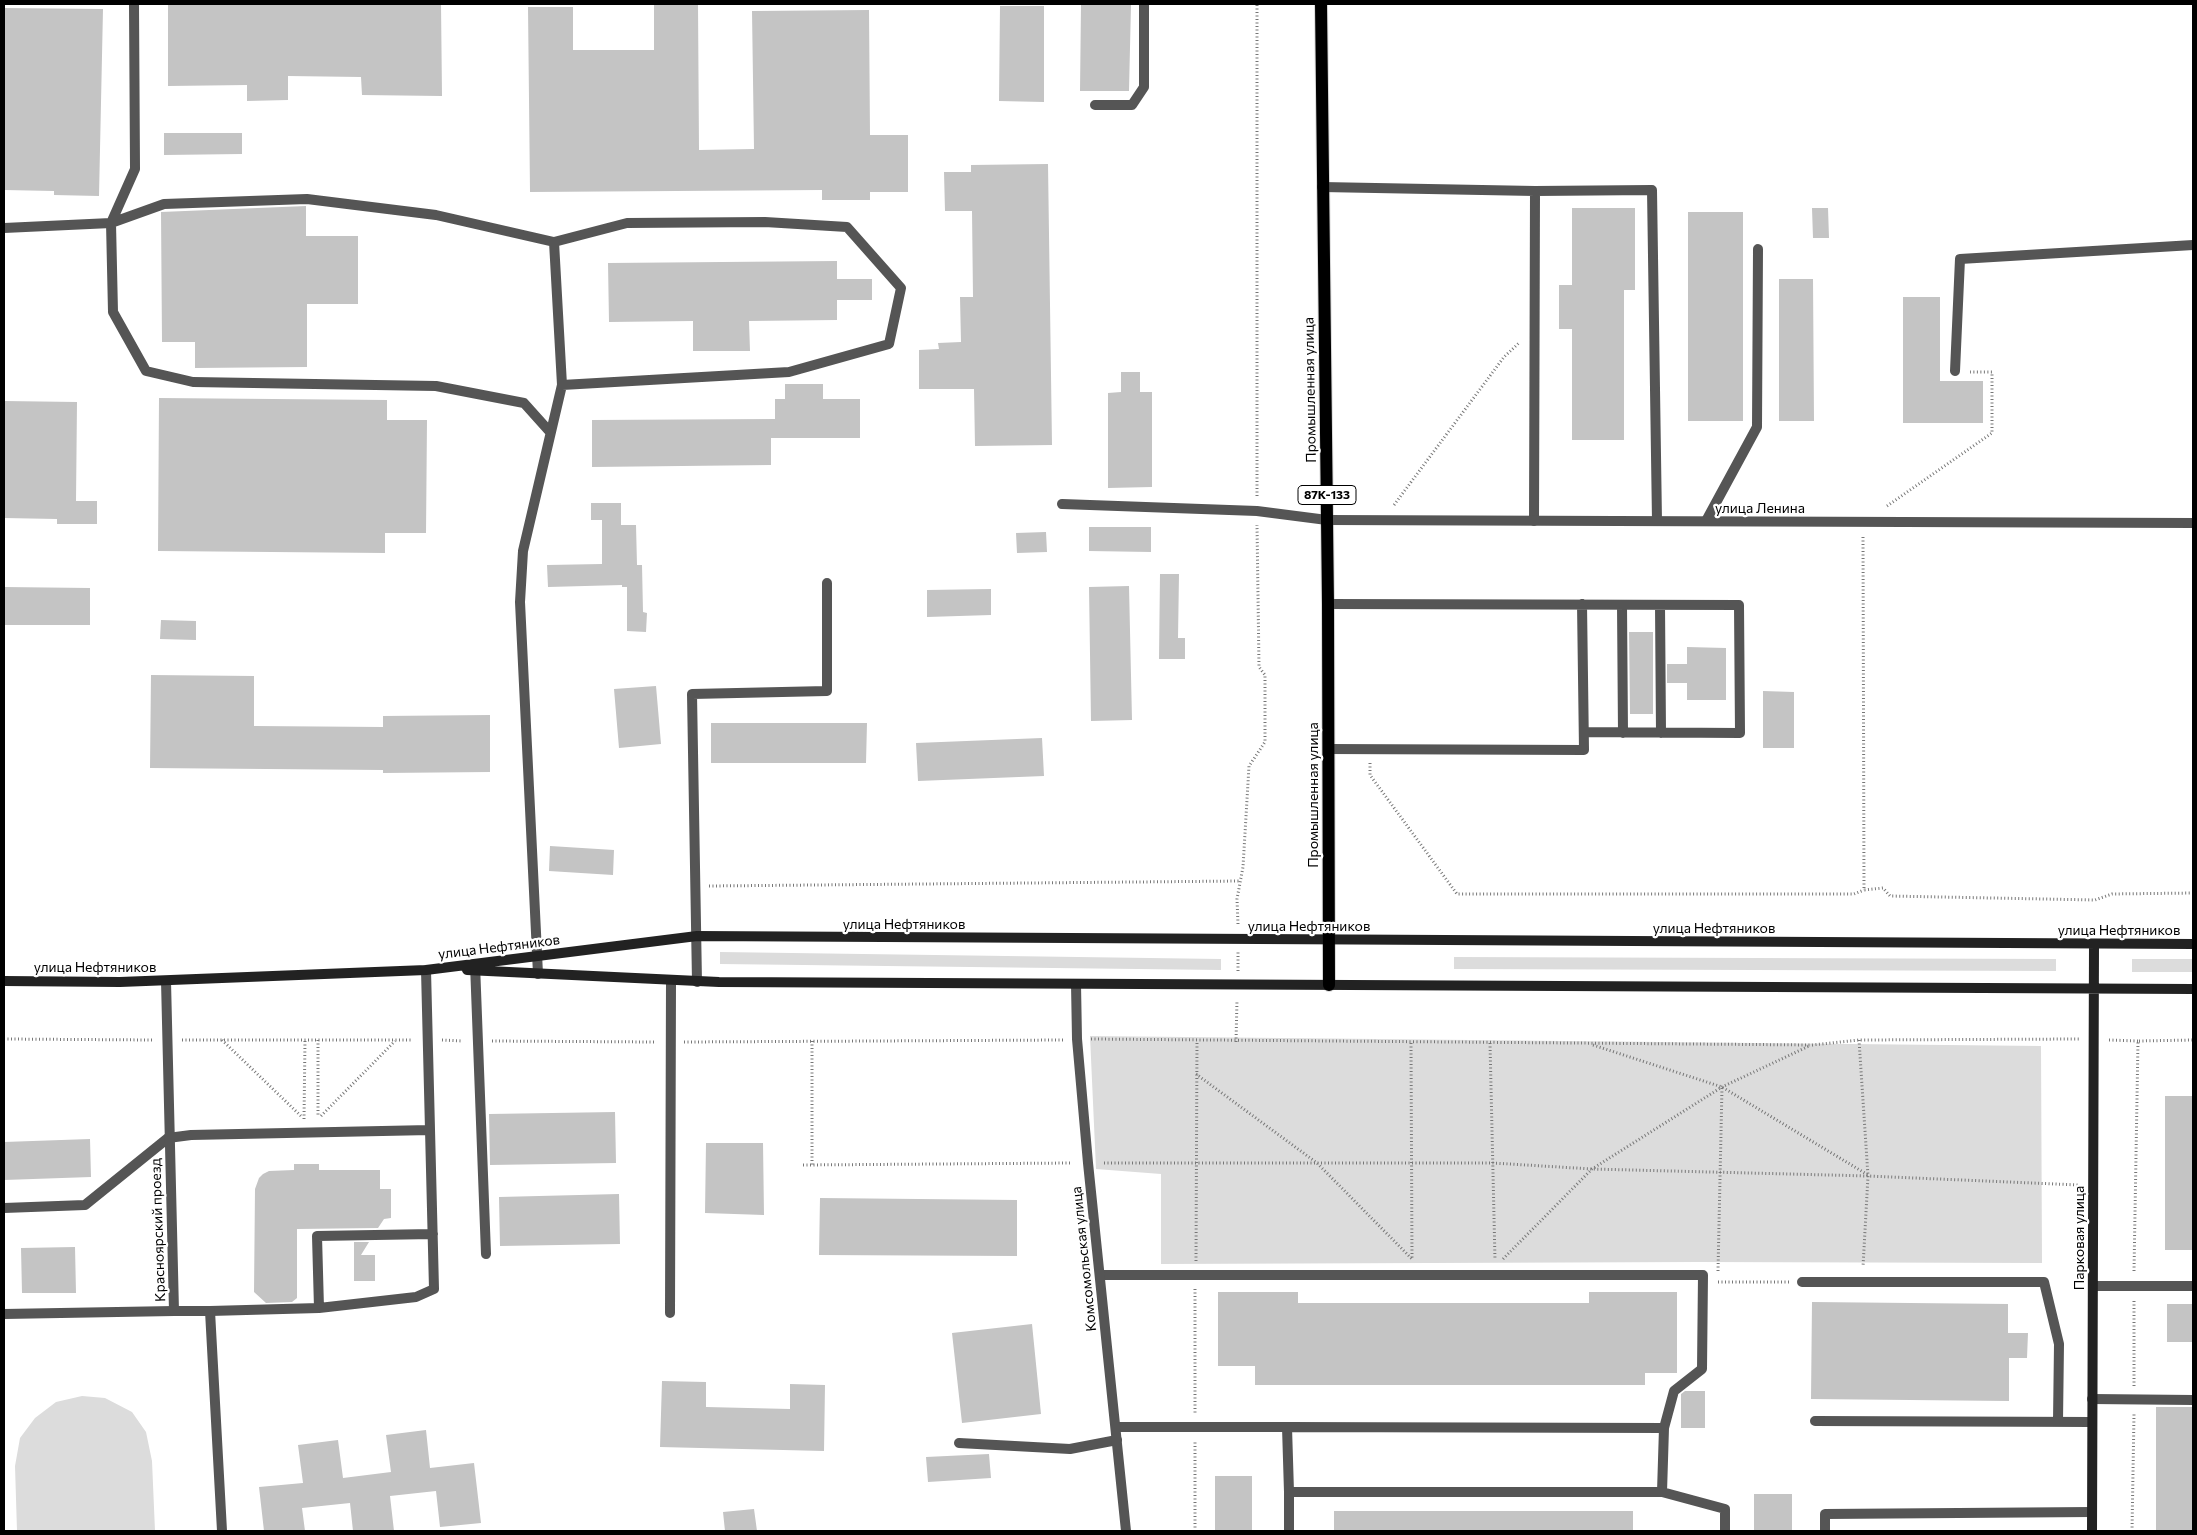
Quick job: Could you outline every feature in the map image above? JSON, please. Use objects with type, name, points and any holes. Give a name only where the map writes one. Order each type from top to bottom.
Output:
[{"type":"main road","name":"Промышленная улица","points":[[1321,4],[1328,604],[1328,985]]},
{"type":"main road","name":"улица Нефтяников","points":[[4,981],[166,981],[475,967],[538,956],[697,936],[2193,944]]},
{"type":"main road","name":"Парковая улица","points":[[2092,1531],[2094,944]]},
{"type":"main road","name":"улица Нефтяников","points":[[475,967],[538,974],[697,982],[2193,989]]},
{"type":"street","points":[[134,4],[135,169],[111,223],[113,312],[146,371],[193,382],[436,386],[524,403],[550,432]]},
{"type":"street","points":[[1095,105],[1132,105],[1144,87],[1144,4]]},
{"type":"street","points":[[1322,187],[1535,191],[1652,190],[1657,522]]},
{"type":"street","points":[[1534,521],[1535,191]]},
{"type":"street","points":[[4,228],[111,223],[164,204],[307,199],[436,215],[554,242],[627,223],[765,222],[847,227],[901,288],[889,344],[789,372],[562,385]]},
{"type":"street","points":[[538,974],[520,602],[523,551],[562,385],[554,242]]},
{"type":"street","points":[[1955,371],[1960,259],[2193,245]]},
{"type":"street","points":[[1706,522],[1757,427],[1758,249]]},
{"type":"street","name":"улица Ленина","points":[[1062,504],[1256,511],[1327,520],[2193,523]]},
{"type":"street","points":[[697,982],[692,694],[827,691],[827,583]]},
{"type":"street","points":[[1328,604],[1739,605],[1740,733],[1584,732]]},
{"type":"street","points":[[1328,749],[1584,750],[1582,604]]},
{"type":"street","points":[[1622,605],[1623,733]]},
{"type":"street","points":[[1660,605],[1661,733]]},
{"type":"street","points":[[475,967],[486,1254]]},
{"type":"street","points":[[319,1308],[317,1236],[433,1234],[426,970]]},
{"type":"street","name":"Красноярский проезд","points":[[166,981],[168,1138],[174,1311],[319,1308],[416,1298],[434,1289],[433,1234]]},
{"type":"street","points":[[670,1313],[671,981]]},
{"type":"street","name":"Комсомольская улица","points":[[1076,984],[1077,1038],[1088,1163],[1126,1531]]},
{"type":"street","points":[[4,1208],[85,1205],[168,1138],[191,1135],[430,1130]]},
{"type":"street","points":[[1100,1275],[1703,1275],[1702,1369],[1674,1391],[1664,1428],[1662,1492]]},
{"type":"street","points":[[1802,1282],[2044,1282],[2060,1344],[2058,1421]]},
{"type":"street","points":[[2093,1286],[2193,1286]]},
{"type":"street","points":[[4,1314],[174,1311]]},
{"type":"street","points":[[210,1311],[222,1531]]},
{"type":"street","points":[[2092,1399],[2193,1400]]},
{"type":"street","points":[[1815,1421],[2092,1422]]},
{"type":"street","points":[[1116,1427],[1664,1428]]},
{"type":"street","points":[[1287,1427],[1289,1531]]},
{"type":"street","points":[[959,1443],[1070,1449],[1117,1440]]},
{"type":"street","points":[[1288,1492],[1662,1492],[1725,1509],[1724,1531]]},
{"type":"street","points":[[1825,1531],[1825,1514],[2092,1512]]},
{"type":"path","points":[[1383,520],[1504,357],[1535,327]]},
{"type":"path","points":[[1864,890],[1863,522],[1992,433],[1992,372],[1955,371]]},
{"type":"path","points":[[1370,749],[1370,775],[1457,894],[1854,894],[1864,890],[1883,888],[1890,896],[2095,900],[2112,894],[2193,894]]},
{"type":"path","points":[[696,886],[1241,881]]},
{"type":"path","points":[[222,1040],[304,1119],[318,1119],[396,1040]]},
{"type":"path","points":[[304,1132],[305,1040]]},
{"type":"path","points":[[318,1040],[318,1119]]},
{"type":"path","points":[[1859,1040],[1868,1176],[1863,1281]]},
{"type":"path","points":[[2132,1531],[2138,1041],[2193,1040]]},
{"type":"path","points":[[812,1041],[812,1164]]},
{"type":"path","points":[[1410,1043],[1412,1259]]},
{"type":"path","points":[[1490,1043],[1495,1268],[1592,1169],[1722,1087],[1812,1045]]},
{"type":"path","points":[[1590,1044],[1722,1087],[1868,1176]]},
{"type":"path","points":[[1196,1074],[1317,1163],[1412,1259],[1432,1275]]},
{"type":"path","points":[[1718,1282],[1722,1087]]},
{"type":"path","points":[[803,1164],[1493,1164],[1592,1169],[1868,1176],[2093,1186]]},
{"type":"path","points":[[1703,1282],[1802,1282]]},
{"type":"shaded area","points":[[720,952],[1221,959],[1221,970],[720,964]]},
{"type":"shaded area","points":[[1454,957],[2056,959],[2056,971],[1454,969]]},
{"type":"shaded area","points":[[2132,959],[2193,959],[2193,972],[2132,972]]},
{"type":"shaded area","points":[[1090,1036],[2041,1046],[2042,1263],[1161,1264],[1161,1174],[1096,1169]]},
{"type":"shaded area","points":[[82,1396],[105,1398],[132,1412],[146,1432],[152,1461],[155,1531],[17,1531],[15,1466],[20,1438],[35,1418],[56,1402]]},
{"type":"building","points":[[168,4],[441,4],[442,96],[362,95],[361,77],[288,76],[288,100],[247,101],[247,85],[168,86]]},
{"type":"building","points":[[654,4],[698,4],[699,150],[754,149],[752,11],[869,10],[870,135],[908,135],[908,192],[870,192],[870,200],[822,200],[822,190],[530,192],[528,7],[573,7],[573,50],[654,50]]},
{"type":"building","points":[[1081,4],[1131,4],[1129,91],[1080,91]]},
{"type":"building","points":[[1000,6],[1044,6],[1044,102],[999,101]]},
{"type":"building","points":[[4,8],[103,9],[99,196],[54,195],[54,191],[4,190]]},
{"type":"building","points":[[164,133],[242,133],[242,154],[164,155]]},
{"type":"building","points":[[1048,164],[1052,445],[975,446],[974,389],[919,389],[919,350],[939,349],[938,343],[961,342],[960,297],[973,297],[972,211],[945,211],[944,172],[971,172],[971,165]]},
{"type":"building","points":[[306,206],[306,236],[358,236],[358,304],[307,304],[307,367],[195,368],[195,342],[162,342],[161,212]]},
{"type":"building","points":[[1572,208],[1635,208],[1635,290],[1624,290],[1624,440],[1572,440],[1572,329],[1559,329],[1559,285],[1572,285]]},
{"type":"building","points":[[1812,208],[1828,208],[1829,238],[1813,238]]},
{"type":"building","points":[[1688,212],[1743,212],[1743,421],[1688,421]]},
{"type":"building","points":[[837,261],[837,279],[872,279],[872,300],[837,300],[837,320],[749,321],[750,351],[693,351],[693,321],[609,322],[608,263]]},
{"type":"building","points":[[1779,279],[1813,279],[1814,421],[1779,421]]},
{"type":"building","points":[[1903,297],[1940,297],[1940,381],[1983,381],[1983,423],[1903,423]]},
{"type":"building","points":[[1121,372],[1140,372],[1140,392],[1152,392],[1152,487],[1108,488],[1108,393],[1121,392]]},
{"type":"building","points":[[785,384],[823,384],[823,399],[860,399],[860,438],[771,438],[771,465],[592,467],[592,420],[775,419],[775,399],[785,399]]},
{"type":"building","points":[[159,398],[387,400],[387,420],[427,420],[426,533],[385,533],[385,553],[158,551]]},
{"type":"building","points":[[4,401],[77,402],[76,501],[97,501],[97,524],[57,524],[57,519],[4,518]]},
{"type":"building","points":[[591,503],[621,503],[621,525],[636,525],[637,565],[642,565],[643,612],[647,613],[646,632],[627,631],[627,587],[622,587],[622,585],[548,587],[547,565],[602,564],[602,520],[591,520]]},
{"type":"building","points":[[1089,527],[1151,527],[1151,552],[1089,551]]},
{"type":"building","points":[[1046,532],[1047,552],[1017,553],[1016,533]]},
{"type":"building","points":[[1160,574],[1179,574],[1178,638],[1185,638],[1185,659],[1159,659]]},
{"type":"building","points":[[1129,586],[1132,720],[1091,721],[1089,587]]},
{"type":"building","points":[[4,587],[90,588],[90,625],[4,625]]},
{"type":"building","points":[[991,589],[991,615],[927,617],[927,590]]},
{"type":"building","points":[[161,620],[196,621],[196,640],[160,639]]},
{"type":"building","points":[[1629,632],[1653,632],[1653,714],[1630,714]]},
{"type":"building","points":[[1687,647],[1726,648],[1726,700],[1687,700],[1687,683],[1667,683],[1667,664],[1687,664]]},
{"type":"building","points":[[151,675],[254,676],[254,726],[383,727],[383,716],[490,715],[490,772],[383,773],[383,770],[150,768]]},
{"type":"building","points":[[656,686],[661,744],[619,748],[614,689]]},
{"type":"building","points":[[1763,691],[1794,692],[1794,748],[1763,748]]},
{"type":"building","points":[[711,723],[867,723],[866,763],[711,763]]},
{"type":"building","points":[[1042,738],[1044,776],[918,781],[916,743]]},
{"type":"building","points":[[550,846],[614,850],[613,875],[549,871]]},
{"type":"building","points":[[2165,1096],[2193,1096],[2193,1250],[2165,1250]]},
{"type":"building","points":[[615,1112],[616,1163],[490,1165],[489,1114]]},
{"type":"building","points":[[90,1139],[91,1177],[4,1180],[4,1142]]},
{"type":"building","points":[[706,1143],[763,1143],[764,1215],[705,1213]]},
{"type":"building","points":[[294,1164],[319,1164],[319,1170],[380,1170],[380,1189],[391,1189],[391,1218],[384,1219],[378,1228],[297,1229],[297,1298],[292,1302],[266,1303],[254,1292],[255,1189],[259,1178],[263,1174],[269,1171],[294,1170]]},
{"type":"building","points":[[619,1194],[620,1244],[500,1246],[499,1197]]},
{"type":"building","points":[[820,1198],[1017,1200],[1017,1256],[819,1255]]},
{"type":"building","points":[[354,1242],[369,1242],[361,1255],[375,1255],[375,1281],[354,1281]]},
{"type":"building","points":[[75,1247],[76,1293],[22,1293],[21,1248]]},
{"type":"building","points":[[1218,1292],[1298,1292],[1298,1303],[1589,1303],[1589,1292],[1677,1292],[1677,1373],[1645,1373],[1645,1385],[1255,1385],[1255,1366],[1218,1366]]},
{"type":"building","points":[[1812,1302],[2008,1304],[2008,1333],[2028,1333],[2027,1358],[2009,1358],[2009,1401],[1811,1399]]},
{"type":"building","points":[[2167,1304],[2193,1304],[2193,1342],[2167,1342]]},
{"type":"building","points":[[1032,1324],[1041,1414],[962,1423],[952,1333]]},
{"type":"building","points":[[662,1381],[706,1382],[706,1407],[790,1409],[790,1384],[825,1385],[824,1451],[660,1447]]},
{"type":"building","points":[[1685,1391],[1705,1391],[1705,1428],[1681,1428],[1681,1394]]},
{"type":"building","points":[[2156,1407],[2193,1407],[2193,1531],[2156,1531]]},
{"type":"building","points":[[426,1430],[430,1468],[474,1463],[481,1523],[440,1527],[436,1491],[390,1496],[394,1531],[353,1531],[350,1503],[302,1508],[305,1531],[264,1531],[259,1487],[303,1483],[298,1445],[338,1440],[343,1478],[391,1472],[386,1435]]},
{"type":"building","points":[[989,1454],[991,1478],[928,1482],[926,1457]]},
{"type":"building","points":[[1215,1476],[1252,1476],[1252,1531],[1215,1531]]},
{"type":"building","points":[[1754,1494],[1792,1494],[1792,1531],[1754,1531]]},
{"type":"building","points":[[754,1509],[757,1531],[725,1531],[723,1512]]},
{"type":"building","points":[[1334,1511],[1633,1511],[1633,1531],[1334,1531]]}]
